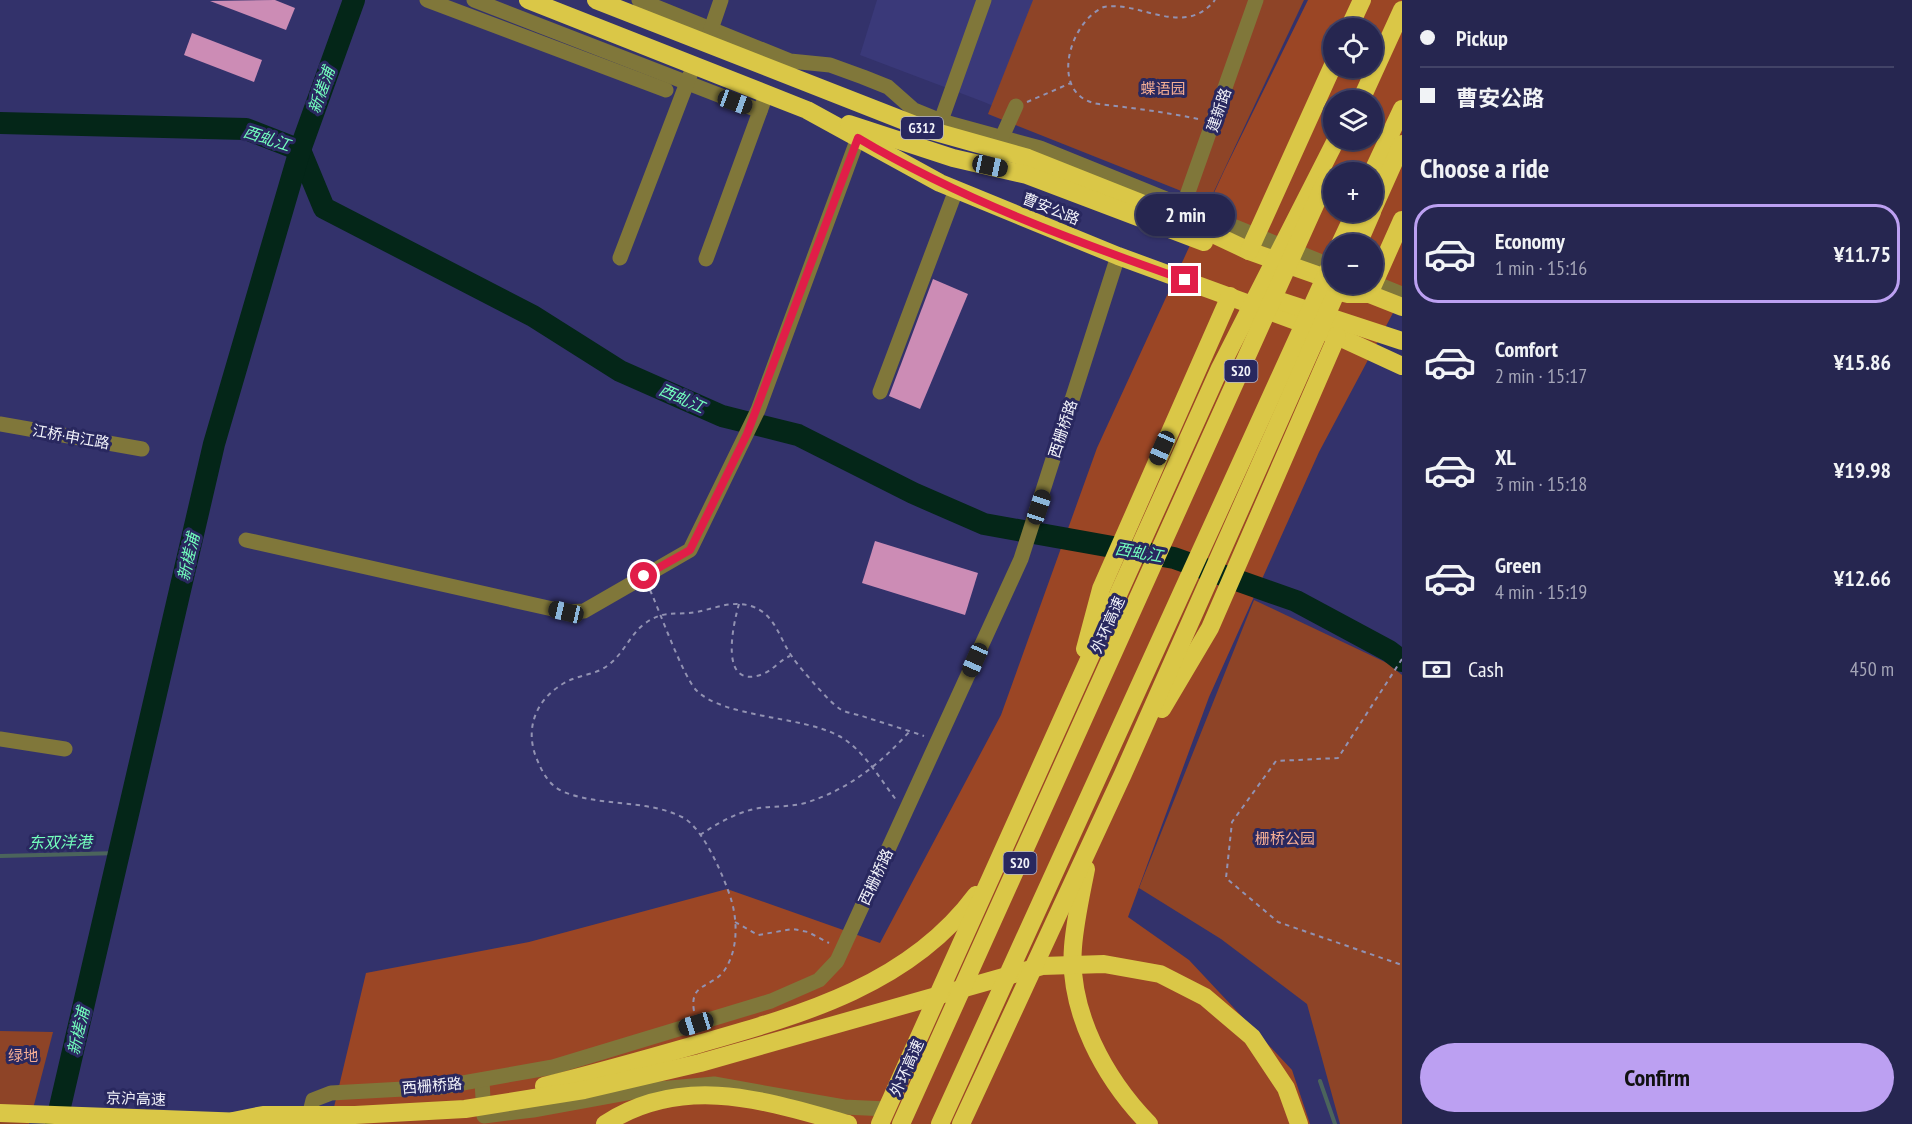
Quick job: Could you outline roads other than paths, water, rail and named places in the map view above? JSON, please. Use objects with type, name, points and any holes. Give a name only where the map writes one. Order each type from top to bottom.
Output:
[{"type":"highway","name":"曹安公路","points":[[528,0],[694,66],[763,103],[807,110],[903,165],[956,190],[1118,256],[1337,336],[1402,366]]},
{"type":"highway","points":[[1354,18],[1362,0]]},
{"type":"highway","name":"G312","points":[[600,1],[708,36],[939,126],[999,143],[1028,158],[1181,213],[1323,276]]},
{"type":"highway","points":[[1366,90],[1402,10]]},
{"type":"highway","points":[[1362,90],[1384,49]]},
{"type":"highway","points":[[1123,774],[1210,628],[1337,336],[1263,265],[1252,244],[1327,78]]},
{"type":"highway","points":[[1377,162],[1402,109]]},
{"type":"highway","points":[[807,110],[953,158],[1027,175],[1323,287]]},
{"type":"highway","points":[[1383,186],[1402,144]]},
{"type":"highway","points":[[883,1117],[1220,368],[1331,150]]},
{"type":"highway","name":"外环高速","points":[[901,1124],[1340,150]]},
{"type":"highway","points":[[1383,262],[1402,220]]},
{"type":"highway","name":"S20","points":[[940,1124],[1323,282]]},
{"type":"highway","points":[[1068,707],[1101,589],[1230,296],[1261,294],[1402,341]]},
{"type":"highway","points":[[961,1124],[1123,774],[1336,294]]},
{"type":"highway","points":[[1383,294],[1402,307]]},
{"type":"highway","points":[[1092,841],[1072,949],[1074,985],[1083,1017],[1111,1079],[1149,1124]]},
{"type":"highway","points":[[307,1120],[408,1109],[523,1092],[711,1040],[821,1006],[874,983],[918,954],[952,924],[995,869]]},
{"type":"highway","points":[[233,1121],[263,1115],[307,1120],[465,1109],[584,1090],[700,1063],[1042,966],[1104,964],[1160,974],[1205,997],[1252,1037],[1286,1088],[1299,1124]]},
{"type":"highway","points":[[605,1124],[645,1104],[700,1094],[733,1095],[849,1124]]},
{"type":"highway","name":"京沪高速","points":[[0,1113],[270,1124]]},
{"type":"street","points":[[474,0],[666,90]]},
{"type":"street","points":[[639,0],[708,36],[790,61],[831,65],[888,87],[914,110],[939,126],[984,0]]},
{"type":"street","points":[[708,36],[721,0]]},
{"type":"street","name":"建新路","points":[[1181,213],[1256,0]]},
{"type":"street","points":[[433,4],[687,83],[763,103],[706,260]]},
{"type":"street","points":[[580,50],[591,25]]},
{"type":"street","points":[[620,258],[694,66]]},
{"type":"street","points":[[999,143],[1016,106]]},
{"type":"street","points":[[246,540],[566,612],[584,611],[690,550],[758,410],[858,138]]},
{"type":"street","points":[[880,392],[956,190]]},
{"type":"street","points":[[1252,244],[1323,264]]},
{"type":"street","name":"西栅桥路","points":[[307,1120],[313,1100],[331,1094],[440,1087],[553,1067],[771,1001],[819,980],[837,961],[1021,559],[1118,256]]},
{"type":"street","points":[[1383,289],[1402,294]]},
{"type":"street","name":"江桥·申江路","points":[[0,424],[142,449]]},
{"type":"street","points":[[0,739],[65,749]]},
{"type":"street","points":[[482,1081],[484,1116],[533,1110],[637,1090],[714,1084],[883,1117]]},
{"type":"waterway","name":"新槎浦","points":[[56,1124],[214,444],[300,150],[354,0]]},
{"type":"waterway","name":"西虬江","points":[[0,123],[246,129],[300,150],[324,208],[533,316],[620,371],[722,416],[798,435],[913,493],[984,524],[1174,558],[1296,601],[1389,651],[1402,661]]},
{"type":"waterway","name":"东双洋港","points":[[0,856],[120,853]]},
{"type":"waterway","points":[[1320,1081],[1335,1124]]},
{"type":"park label","name":"蝶语园","points":[[1163,89]]},
{"type":"park label","name":"栅桥公园","points":[[1285,839]]},
{"type":"park label","name":"绿地","points":[[23,1056]]}]
